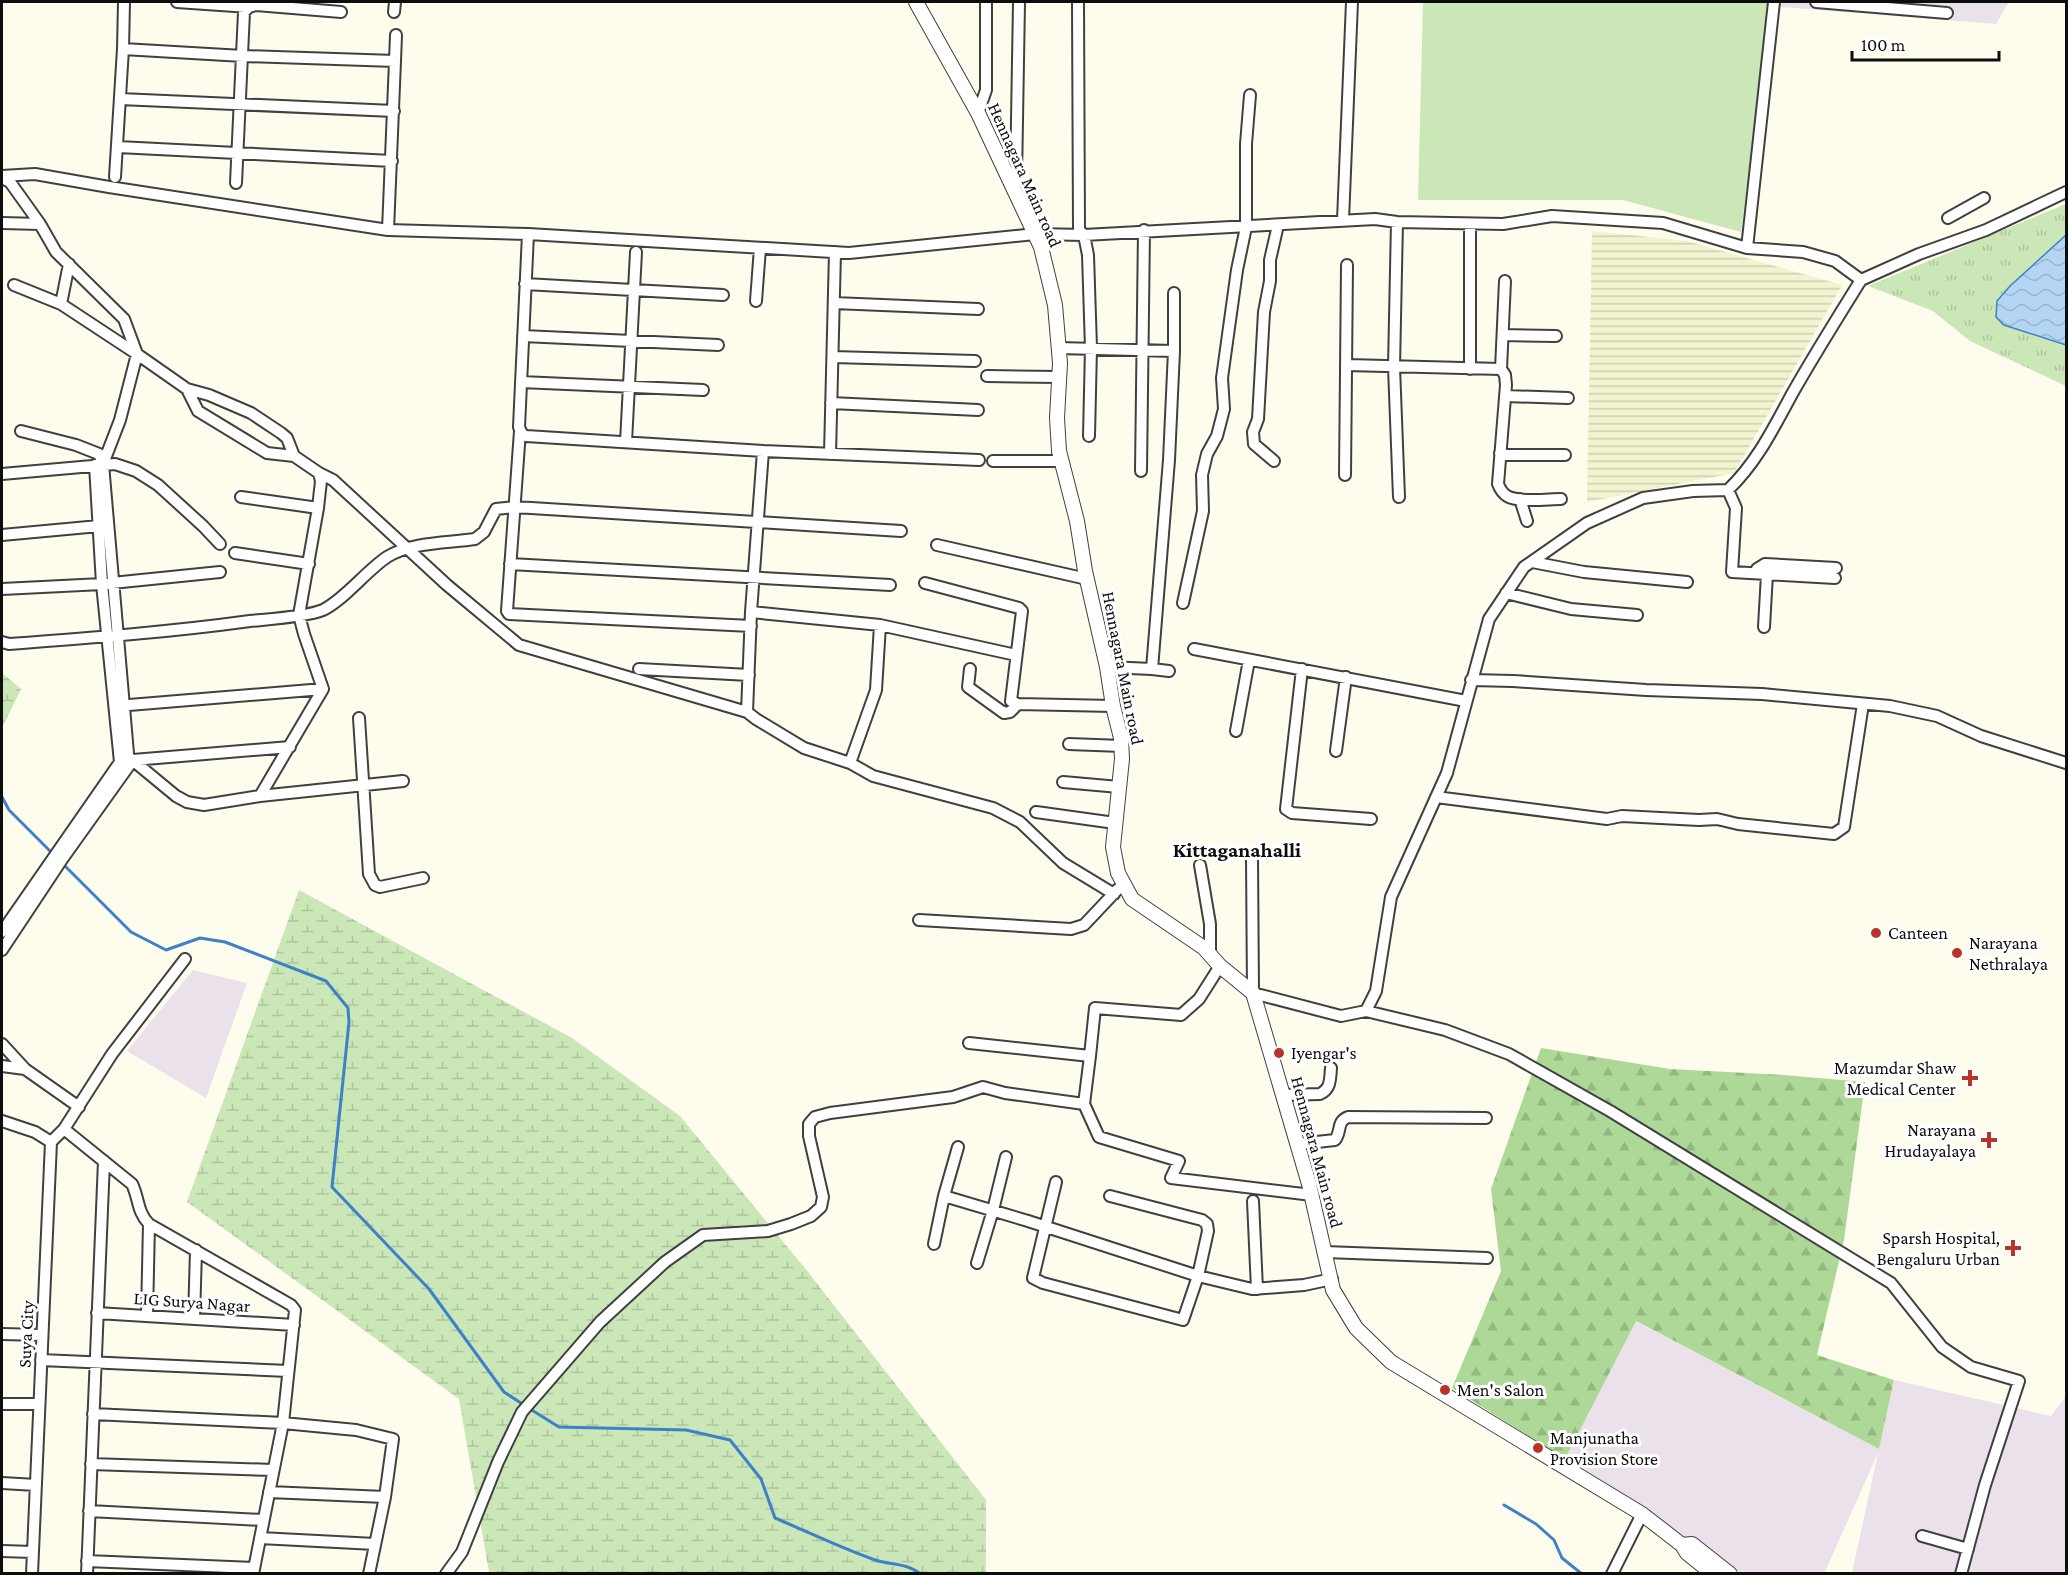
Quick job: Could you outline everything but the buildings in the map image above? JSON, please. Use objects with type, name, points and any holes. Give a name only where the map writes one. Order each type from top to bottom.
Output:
[{"type":"street","points":[[116,177],[124,2]]},
{"type":"street","points":[[177,2],[249,7],[256,5],[341,12]]},
{"type":"street","name":"Hennagara Main road","points":[[916,2],[978,113],[1041,247],[1055,305],[1059,377],[1057,418],[1061,461],[1077,521],[1086,579],[1122,738],[1113,848],[1118,873],[1118,889],[1204,948],[1220,966],[1253,993],[1312,1195],[1333,1290],[1356,1328],[1391,1362],[1642,1514],[1682,1545],[1687,1553],[1713,1574]]},
{"type":"street","points":[[978,113],[986,90],[986,2]]},
{"type":"street","points":[[1013,188],[1016,179],[1019,2]]},
{"type":"street","points":[[1078,2],[1079,230],[1084,235],[1088,255],[1091,348],[1089,436]]},
{"type":"street","points":[[1343,220],[1352,2]]},
{"type":"street","points":[[1747,248],[1774,2]]},
{"type":"street","points":[[1816,2],[1947,14]]},
{"type":"street","points":[[236,183],[244,12],[249,7]]},
{"type":"street","points":[[388,230],[396,35]]},
{"type":"street","points":[[123,49],[395,61]]},
{"type":"street","points":[[1184,603],[1203,511],[1202,475],[1207,454],[1217,436],[1224,409],[1222,378],[1237,270],[1246,227],[1246,144],[1250,95]]},
{"type":"street","points":[[120,99],[394,111]]},
{"type":"street","points":[[118,147],[392,161]]},
{"type":"street","points":[[2,177],[35,174],[388,230],[528,234],[849,253],[1035,234],[1084,235],[1375,219],[1397,222],[1503,224],[1552,216],[1663,224],[1747,248],[1803,252],[1835,261],[1862,280]]},
{"type":"street","points":[[2,177],[10,182],[40,224],[56,252],[124,320],[137,354],[120,420],[99,465],[112,636],[127,761],[25,906],[2,950]]},
{"type":"street","points":[[1366,1011],[1376,991],[1391,897],[1446,773],[1489,619],[1524,567],[1587,523],[1643,498],[1693,491],[1728,490],[1744,475],[1767,442],[1792,394],[1862,280],[1919,254],[1986,230],[2067,192]]},
{"type":"street","points":[[1948,218],[1984,198]]},
{"type":"street","points":[[1397,222],[1394,367],[1400,497]]},
{"type":"street","points":[[2,223],[40,224]]},
{"type":"street","points":[[1470,224],[1470,369]]},
{"type":"street","points":[[1274,461],[1254,444],[1252,432],[1258,419],[1264,312],[1270,281],[1270,260],[1278,225]]},
{"type":"street","points":[[1141,471],[1144,230]]},
{"type":"street","points":[[528,234],[520,431],[507,611],[509,614],[751,626]]},
{"type":"street","points":[[756,301],[760,248]]},
{"type":"street","points":[[626,442],[636,252]]},
{"type":"street","points":[[830,454],[835,252]]},
{"type":"street","points":[[61,304],[69,264]]},
{"type":"street","points":[[1345,475],[1347,266]]},
{"type":"street","points":[[1506,281],[1501,369],[1505,375],[1505,396],[1498,484],[1508,497],[1562,500]]},
{"type":"street","points":[[525,284],[723,295]]},
{"type":"street","points":[[14,285],[61,304],[188,389],[209,395],[251,413],[287,438],[294,456]]},
{"type":"street","points":[[1152,669],[1169,460],[1174,293]]},
{"type":"street","points":[[834,303],[978,309]]},
{"type":"street","points":[[1503,335],[1556,336]]},
{"type":"street","points":[[523,336],[718,345]]},
{"type":"street","points":[[1058,348],[1174,351]]},
{"type":"street","points":[[833,357],[975,361]]},
{"type":"street","points":[[1347,365],[1501,369]]},
{"type":"street","points":[[987,376],[1059,377]]},
{"type":"street","points":[[521,382],[703,390]]},
{"type":"street","points":[[188,389],[198,411],[267,453],[294,456],[333,480],[405,548],[519,645],[747,712],[804,748],[850,763],[873,776],[993,808],[1020,822],[1063,863],[1118,889],[1084,925],[1071,929],[919,920]]},
{"type":"street","points":[[1505,396],[1568,398]]},
{"type":"street","points":[[831,403],[978,410]]},
{"type":"street","points":[[21,431],[76,445],[99,454],[99,526],[107,583]]},
{"type":"street","points":[[520,431],[526,436],[763,451],[979,460]]},
{"type":"street","points":[[747,712],[751,612],[763,451]]},
{"type":"street","points":[[1500,453],[1506,455],[1565,455]]},
{"type":"street","points":[[993,461],[1061,461]]},
{"type":"street","points":[[2,474],[115,464],[136,471],[158,485],[220,544]]},
{"type":"street","points":[[260,796],[322,689],[299,615],[318,508],[321,481],[319,473]]},
{"type":"street","points":[[1728,490],[1736,508],[1732,572],[1761,573]]},
{"type":"street","points":[[241,497],[318,508]]},
{"type":"street","points":[[1520,499],[1527,521]]},
{"type":"street","points":[[2,642],[9,644],[214,626],[323,610],[386,558],[405,548],[476,539],[484,531],[496,509],[515,507],[901,531]]},
{"type":"street","points":[[2,535],[99,526]]},
{"type":"street","points":[[937,545],[1086,579]]},
{"type":"street","points":[[235,553],[309,564]]},
{"type":"street","points":[[1532,562],[1584,572],[1687,582]]},
{"type":"street","points":[[510,564],[890,585]]},
{"type":"street","points":[[1764,627],[1761,573],[1757,569],[1765,564],[1835,573]]},
{"type":"street","points":[[2,589],[107,583],[220,572]]},
{"type":"street","points":[[925,583],[1019,608],[1023,615],[1011,701],[1018,704],[1113,706]]},
{"type":"street","points":[[1506,593],[1570,609],[1637,615]]},
{"type":"street","points":[[751,612],[880,625],[1016,655]]},
{"type":"street","points":[[850,763],[876,690],[880,625]]},
{"type":"street","points":[[1194,648],[1466,701]]},
{"type":"street","points":[[1236,730],[1249,660]]},
{"type":"street","points":[[1107,667],[1169,671]]},
{"type":"street","points":[[639,669],[749,675]]},
{"type":"street","points":[[970,669],[968,687],[1004,713],[1010,712],[1018,704]]},
{"type":"street","points":[[1302,669],[1286,809],[1292,813],[1371,819]]},
{"type":"street","points":[[1336,751],[1346,677]]},
{"type":"street","points":[[1471,680],[1762,694],[1890,706],[1937,716],[1981,736],[2067,764]]},
{"type":"street","points":[[119,706],[322,689]]},
{"type":"street","points":[[1436,797],[1607,819],[1622,816],[1717,819],[1738,824],[1834,834],[1844,827],[1863,704]]},
{"type":"street","points":[[359,718],[369,874],[375,885],[380,887],[423,878]]},
{"type":"street","points":[[1069,744],[1122,746]]},
{"type":"street","points":[[127,761],[290,747]]},
{"type":"street","points":[[127,761],[187,802],[204,805],[260,796],[403,782]]},
{"type":"street","points":[[1063,782],[1119,787]]},
{"type":"street","points":[[1036,812],[1115,823]]},
{"type":"street","points":[[1252,858],[1253,993],[1341,1016],[1366,1011],[1445,1030],[1509,1054],[1610,1110],[1891,1283],[1942,1347],[1971,1367],[2019,1381],[1985,1485],[1961,1574]]},
{"type":"street","points":[[1200,865],[1210,924],[1210,955]]},
{"type":"street","points":[[2,932],[25,906]]},
{"type":"street","points":[[2,1121],[35,1131],[51,1142],[64,1129],[112,1054],[185,959]]},
{"type":"street","points":[[1220,966],[1199,999],[1181,1015],[1095,1008],[1084,1104],[1099,1137],[1179,1161],[1172,1178],[1312,1195]]},
{"type":"street","points":[[969,1043],[1090,1056]]},
{"type":"street","points":[[2,1044],[25,1070],[79,1107]]},
{"type":"street","points":[[2,1066],[25,1070]]},
{"type":"street","points":[[1283,1095],[1320,1094],[1329,1086],[1331,1068]]},
{"type":"street","points":[[446,1574],[462,1552],[498,1462],[522,1412],[600,1322],[665,1262],[703,1235],[768,1231],[811,1216],[821,1207],[823,1197],[809,1136],[809,1124],[816,1117],[849,1109],[953,1097],[983,1088],[1084,1104]]},
{"type":"street","points":[[1298,1144],[1335,1140],[1339,1124],[1342,1119],[1348,1117],[1486,1118]]},
{"type":"street","points":[[64,1129],[132,1184],[142,1216],[149,1224],[291,1305],[295,1310],[284,1423],[253,1571],[87,1561]]},
{"type":"street","name":"Suya City","points":[[32,1574],[51,1142]]},
{"type":"street","points":[[934,1244],[944,1196],[958,1147]]},
{"type":"street","points":[[977,1263],[1006,1156]]},
{"type":"street","points":[[87,1574],[104,1161]]},
{"type":"street","points":[[1056,1182],[1034,1278],[1043,1283],[1183,1320],[1198,1276],[1208,1231],[1207,1224],[1202,1220],[1110,1196]]},
{"type":"street","points":[[944,1196],[1198,1276],[1257,1289],[1304,1285],[1332,1279]]},
{"type":"street","points":[[1253,1201],[1257,1289]]},
{"type":"street","points":[[147,1316],[149,1224]]},
{"type":"street","points":[[194,1319],[196,1250]]},
{"type":"street","points":[[1325,1252],[1487,1258]]},
{"type":"street","name":"LIG Surya Nagar","points":[[97,1313],[294,1325]]},
{"type":"street","points":[[2,1334],[42,1335]]},
{"type":"street","points":[[41,1360],[288,1371]]},
{"type":"street","points":[[2,1404],[39,1404]]},
{"type":"street","points":[[93,1414],[284,1423],[356,1430],[393,1439],[385,1497],[369,1574]]},
{"type":"street","points":[[91,1464],[273,1470]]},
{"type":"street","points":[[2,1483],[36,1485]]},
{"type":"street","points":[[269,1492],[385,1497]]},
{"type":"street","points":[[89,1512],[263,1520]]},
{"type":"street","points":[[1612,1574],[1642,1514]]},
{"type":"street","points":[[1922,1536],[1968,1549]]},
{"type":"street","points":[[260,1538],[375,1544]]},
{"type":"street","points":[[1682,1545],[1692,1544],[1730,1574]]},
{"type":"street","points":[[2,1551],[33,1552]]},
{"type":"shaded area","points":[[1770,2],[2009,2],[1996,24],[1770,6]]},
{"type":"shaded area","points":[[193,970],[247,983],[206,1098],[127,1051]]},
{"type":"shaded area","points":[[1635,1321],[1879,1449],[1894,1380],[2051,1416],[2066,1396],[2066,1573],[1852,1573],[1878,1453],[1824,1574],[1741,1573],[1565,1459]]},
{"type":"green space","points":[[1423,2],[1770,2],[1741,232],[1623,200],[1418,200]]},
{"type":"green space","points":[[2066,204],[2066,235],[2010,286],[1998,301],[2004,325],[2066,345],[2066,386],[1970,341],[1933,311],[1868,286]]},
{"type":"green space","points":[[1592,231],[1687,241],[1842,285],[1734,473],[1587,502]]},
{"type":"green space","points":[[2,673],[21,689],[2,728]]},
{"type":"green space","points":[[299,890],[572,1038],[680,1116],[808,1272],[986,1500],[986,1573],[494,1574],[489,1572],[459,1399],[187,1202]]},
{"type":"green space","points":[[1541,1048],[1670,1069],[1865,1082],[1844,1240],[1817,1355],[1894,1380],[1879,1449],[1636,1321],[1565,1459],[1452,1388],[1501,1271],[1491,1189]]},
{"type":"water","points":[[2066,235],[2066,345],[2004,325],[1996,317],[1997,301],[2010,286]]},
{"type":"waterway","points":[[2,797],[9,810],[54,855]]},
{"type":"waterway","points":[[63,864],[131,932],[166,950],[200,938],[225,942],[326,981],[348,1008],[349,1022],[332,1187],[429,1289],[504,1392],[524,1405]]},
{"type":"waterway","points":[[530,1409],[559,1427],[686,1430],[730,1440],[761,1479],[775,1518],[862,1555],[881,1562],[904,1566],[920,1574]]},
{"type":"waterway","points":[[1504,1505],[1536,1524],[1554,1540],[1562,1558],[1582,1574]]},
{"type":"place","name":"Canteen","points":[[1876,933]]},
{"type":"place","name":"Narayana Nethralaya","points":[[1957,953]]},
{"type":"place","name":"Iyengar's","points":[[1279,1053]]},
{"type":"place","name":"Mazumdar Shaw Medical Center","points":[[1970,1078]]},
{"type":"place","name":"Narayana Hrudayalaya","points":[[1989,1140]]},
{"type":"place","name":"Sparsh Hospital, Bengaluru Urban","points":[[2013,1248]]},
{"type":"place","name":"Men's Salon","points":[[1445,1390]]},
{"type":"place","name":"Manjunatha Provision Store","points":[[1538,1448]]},
{"type":"district","name":"Kittaganahalli","points":[[1237,850]]}]
